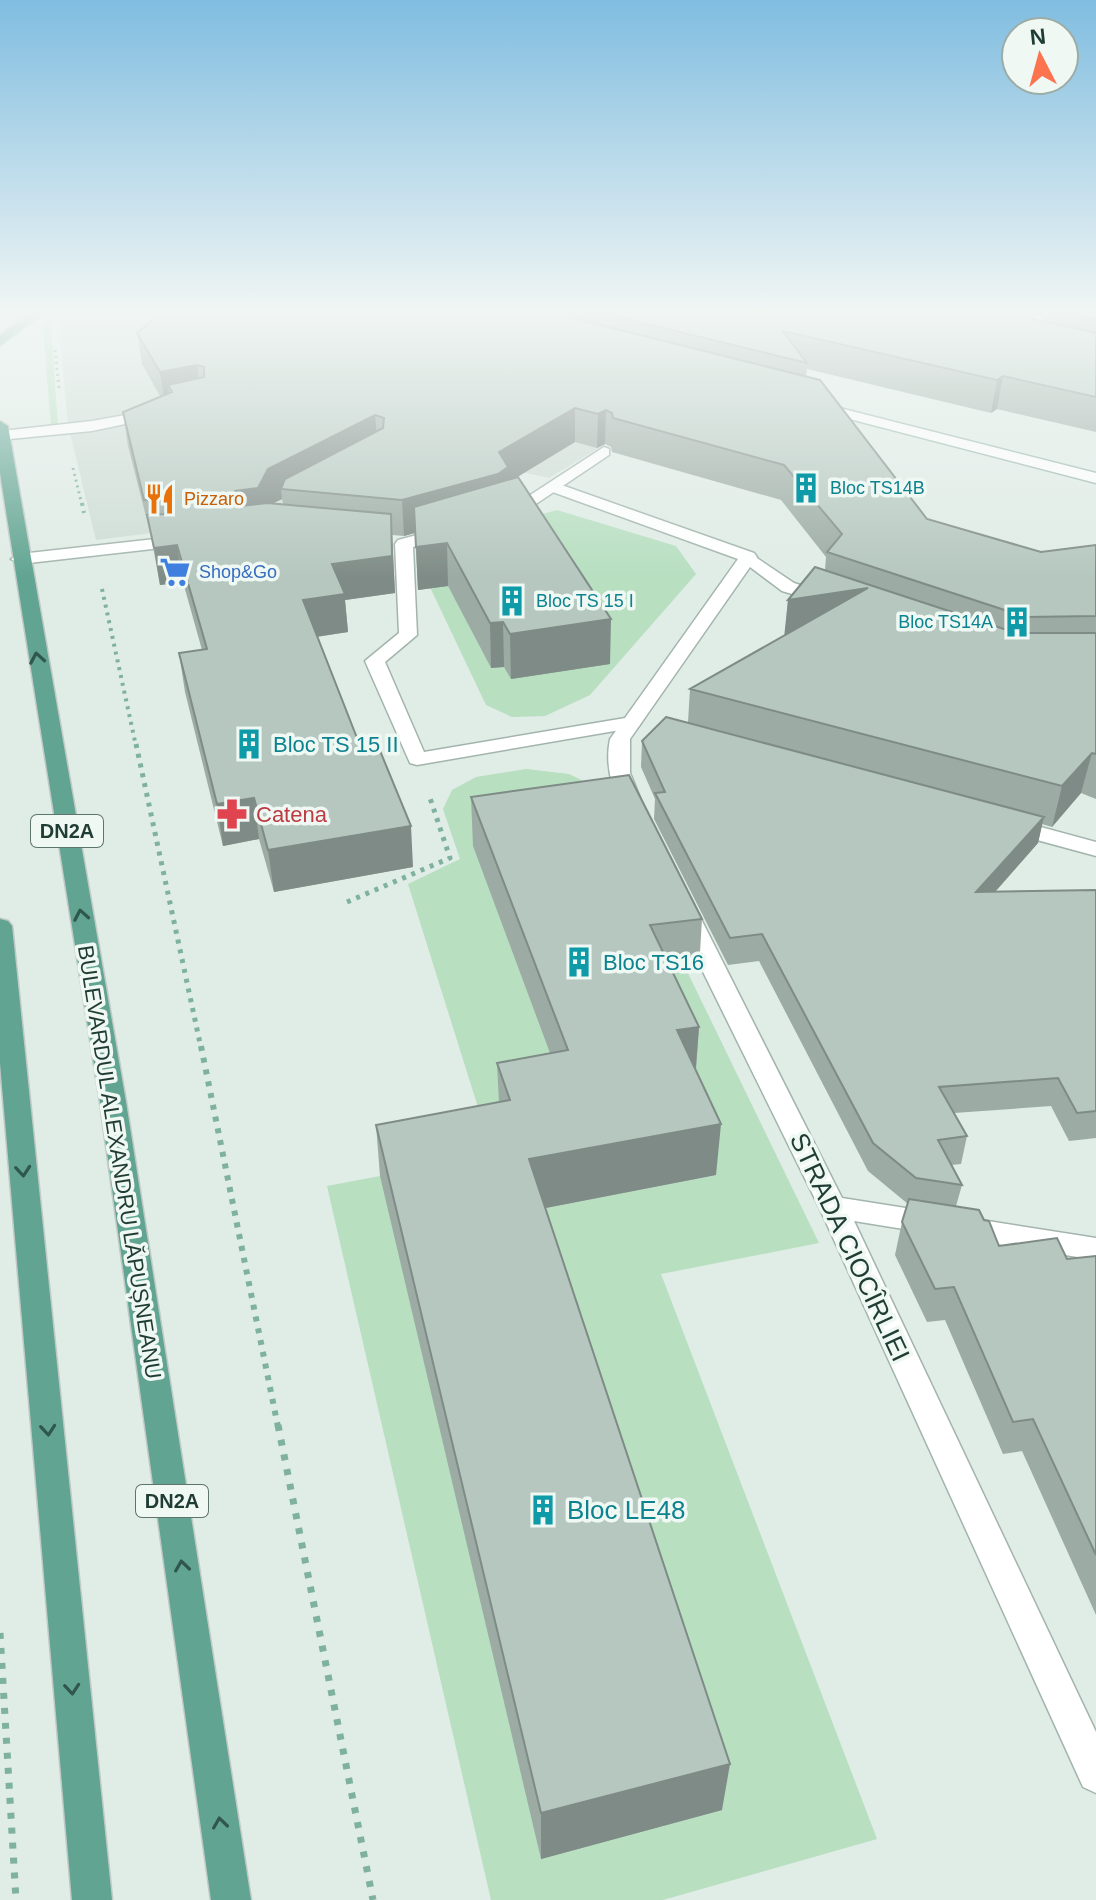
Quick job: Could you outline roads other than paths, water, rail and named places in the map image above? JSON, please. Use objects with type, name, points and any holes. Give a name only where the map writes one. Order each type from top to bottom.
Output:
[{"type":"main road","name":"BULEVARDUL ALEXANDRU LĂPUȘNEANU","points":[[1,431],[113,1102],[231,1900]]},
{"type":"main road","points":[[0,926],[9,1117],[92,1900]]},
{"type":"street","points":[[804,403],[1096,478]]},
{"type":"street","points":[[1,431],[92,426],[170,411]]},
{"type":"street","points":[[492,520],[506,516],[604,452]]},
{"type":"street","points":[[553,487],[748,557],[788,587],[845,606]]},
{"type":"street","points":[[463,528],[397,544],[408,635],[375,661],[417,759],[638,726]]},
{"type":"street","points":[[20,559],[164,543]]},
{"type":"street","points":[[642,823],[620,780],[616,756],[620,739],[638,726],[748,557]]},
{"type":"street","points":[[991,821],[1096,849]]},
{"type":"street","name":"STRADA CIOCÎRLIEI","points":[[677,894],[833,1207],[1096,1774]]},
{"type":"street","points":[[833,1207],[1096,1249]]},
{"type":"place","name":"Bloc TS14B","points":[[806,488]]},
{"type":"place","name":"Pizzaro","points":[[160,499]]},
{"type":"place","name":"Shop&Go","points":[[175,572]]},
{"type":"place","name":"Bloc TS 15 I","points":[[512,601]]},
{"type":"place","name":"Bloc TS14A","points":[[1017,622]]},
{"type":"place","name":"Bloc TS 15 II","points":[[249,744]]},
{"type":"place","name":"Catena","points":[[232,814]]},
{"type":"place","name":"Bloc TS16","points":[[579,962]]},
{"type":"place","name":"Bloc LE48","points":[[543,1510]]}]
